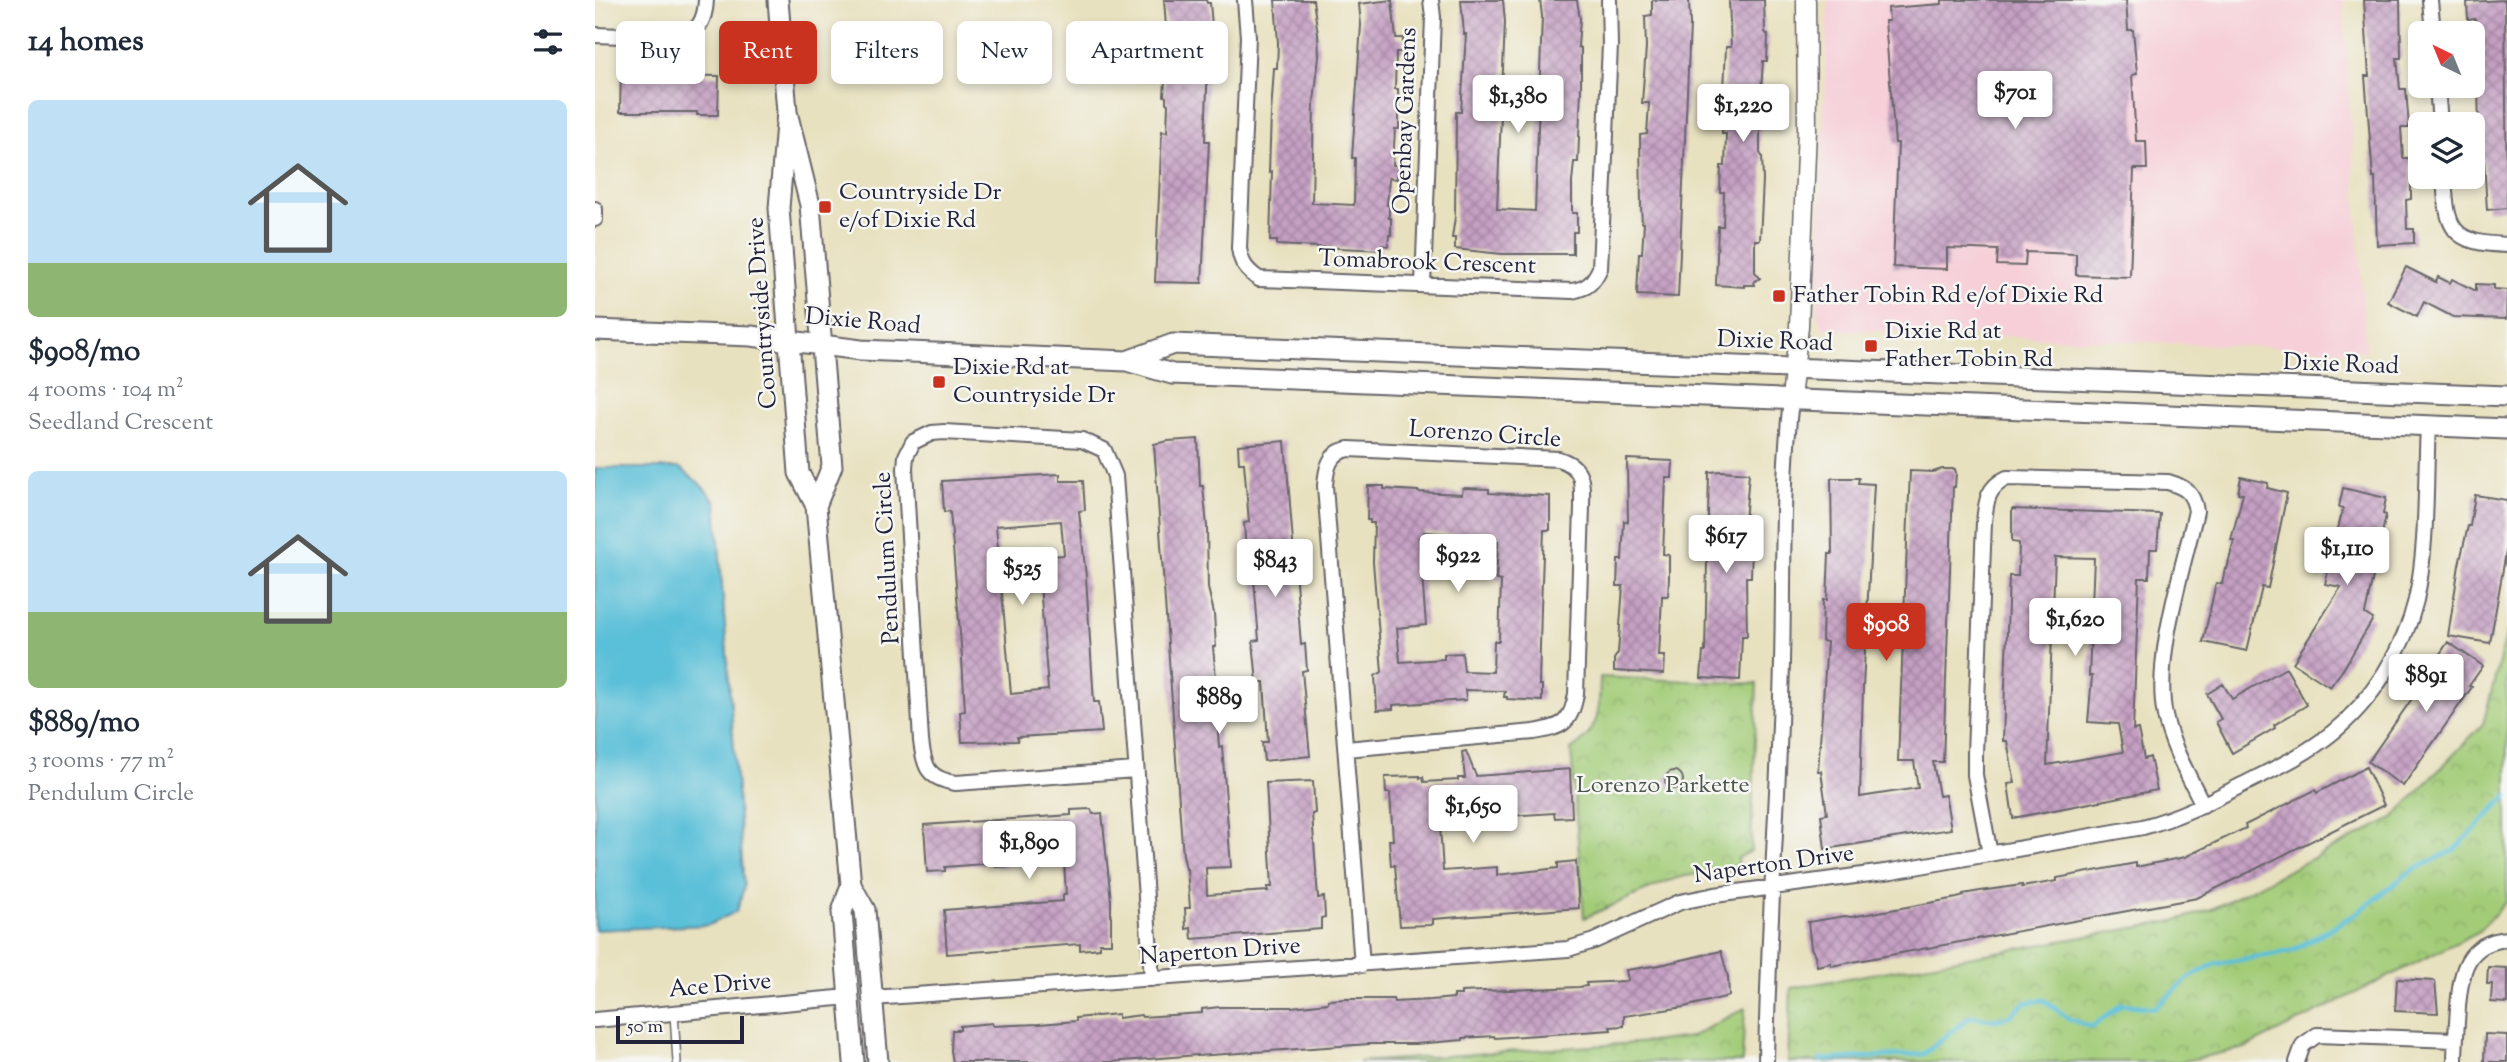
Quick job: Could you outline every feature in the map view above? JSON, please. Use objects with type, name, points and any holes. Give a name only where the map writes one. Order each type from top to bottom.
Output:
[{"type":"main road","name":"Countryside Drive","points":[[778,0],[787,112],[810,205],[832,466],[816,506]]},
{"type":"main road","name":"Countryside Drive","points":[[787,112],[779,208],[799,473],[816,506],[851,886],[842,912],[854,1062]]},
{"type":"main road","name":"Dixie Road","points":[[595,330],[751,335],[861,350],[1127,361],[1172,374],[2507,429]]},
{"type":"main road","name":"Dixie Road","points":[[1127,361],[1173,344],[2507,396]]},
{"type":"main road","name":"Countryside Drive","points":[[851,886],[865,910],[878,1062]]},
{"type":"street","points":[[595,35],[677,38],[699,27],[706,15],[706,0]]},
{"type":"street","name":"Tomabrook Crescent","points":[[1245,0],[1248,37],[1239,248],[1241,261],[1248,272],[1259,279],[1572,291],[1586,288],[1594,281],[1600,268],[1610,45],[1609,0]]},
{"type":"street","name":"Openbay Gardens","points":[[1423,285],[1433,16],[1431,0]]},
{"type":"street","points":[[1766,1062],[1781,694],[1785,481],[1799,326],[1807,130],[1806,0]]},
{"type":"street","points":[[2430,0],[2432,21]]},
{"type":"street","points":[[2445,189],[2446,214],[2450,225],[2458,233],[2473,241],[2507,245]]},
{"type":"street","points":[[595,209],[595,219]]},
{"type":"street","name":"Naperton Drive","points":[[872,998],[1568,949],[1594,941],[1680,902],[1892,871],[2143,827],[2177,818],[2282,765],[2332,733],[2367,696],[2395,655],[2409,623],[2420,579],[2428,426]]},
{"type":"street","name":"Pendulum Circle","points":[[1136,770],[956,783],[937,778],[925,764],[921,741],[905,468],[911,445],[920,437],[944,432],[1082,440],[1104,450],[1109,459],[1115,476],[1152,979]]},
{"type":"street","name":"Lorenzo Circle","points":[[1346,748],[1534,732],[1554,728],[1567,721],[1573,711],[1576,694],[1582,497],[1581,477],[1569,462],[1558,459],[1366,449],[1340,450],[1327,465],[1325,486],[1362,965]]},
{"type":"street","points":[[1990,853],[1975,764],[1984,523],[1990,490],[2007,478],[2168,482],[2183,486],[2190,494],[2196,511],[2165,648],[2162,676],[2168,729],[2203,805]]},
{"type":"street","points":[[2455,1062],[2460,976],[2472,955],[2482,947],[2493,941],[2507,939]]},
{"type":"street","name":"Ace Drive","points":[[595,1020],[849,997]]},
{"type":"street","points":[[2297,1062],[2303,1045],[2317,1035],[2455,1040]]},
{"type":"lane","points":[[674,1013],[677,1062]]},
{"type":"shaded area","points":[[1828,0],[2343,0],[2366,351],[1823,329],[1817,316]]},
{"type":"green space","points":[[2507,632],[2507,901],[2478,932],[2245,1048],[2180,1062],[1788,1062],[1791,988],[2174,921],[2212,909],[2393,818],[2483,724]]},
{"type":"green space","name":"Lorenzo Parkette","points":[[1600,677],[1757,684],[1751,851],[1738,858],[1737,868],[1665,882],[1584,918],[1571,750],[1593,727],[1598,709]]},
{"type":"green space","points":[[1745,1008],[1742,1062],[1359,1062],[1691,1037]]},
{"type":"water","points":[[595,468],[680,468],[699,483],[716,502],[744,887],[737,911],[709,925],[595,930]]},
{"type":"building","points":[[1164,0],[1206,0],[1210,3],[1212,21],[1166,21]]},
{"type":"building","points":[[1275,0],[1313,0],[1319,56],[1314,102],[1312,203],[1354,205],[1355,158],[1352,158],[1361,25],[1359,4],[1392,0],[1396,38],[1403,38],[1403,52],[1396,52],[1395,89],[1398,89],[1399,129],[1395,129],[1393,165],[1397,165],[1397,179],[1389,178],[1387,205],[1391,218],[1391,235],[1388,246],[1381,245],[1381,250],[1277,245],[1277,241],[1270,241],[1271,114],[1278,43]]},
{"type":"building","points":[[1461,0],[1503,0],[1505,22],[1497,209],[1535,211],[1542,16],[1540,0],[1577,0],[1580,19],[1578,47],[1581,48],[1581,89],[1578,162],[1574,162],[1572,182],[1572,213],[1577,213],[1577,232],[1573,232],[1573,254],[1502,254],[1455,249],[1455,238],[1452,238],[1455,217],[1456,112],[1461,112],[1466,34]]},
{"type":"building","points":[[1652,0],[1689,0],[1678,297],[1637,295],[1644,223],[1641,206],[1640,135],[1647,134],[1649,103],[1642,103],[1645,16],[1652,15]]},
{"type":"building","points":[[1729,0],[1764,0],[1765,32],[1768,35],[1767,61],[1763,61],[1761,91],[1769,91],[1768,121],[1760,121],[1763,180],[1760,240],[1755,240],[1755,272],[1760,278],[1754,282],[1755,285],[1744,287],[1716,285],[1718,226],[1723,226],[1724,192],[1720,192],[1721,166],[1725,166],[1726,134],[1722,134],[1726,47],[1731,47]]},
{"type":"building","points":[[1942,0],[2126,0],[2128,30],[2133,30],[2137,74],[2132,75],[2136,141],[2146,141],[2147,169],[2134,169],[2130,277],[2076,275],[2076,254],[2026,252],[2025,266],[1997,265],[1998,250],[1947,248],[1947,269],[1893,267],[1898,143],[1895,143],[1885,21],[1889,21],[1888,8],[1942,4]]},
{"type":"building","points":[[2364,0],[2400,0],[2401,58],[2397,58],[2400,89],[2406,89],[2408,115],[2408,128],[2401,128],[2403,158],[2408,158],[2408,189],[2411,189],[2411,199],[2406,200],[2407,229],[2414,229],[2414,243],[2377,245],[2375,177],[2373,178],[2365,76],[2369,76]]},
{"type":"building","points":[[2505,0],[2507,208],[2487,210],[2485,112],[2479,112],[2478,98],[2485,98],[2485,21],[2468,20],[2467,2]]},
{"type":"building","points":[[705,76],[719,76],[718,115],[697,115],[697,112],[620,112],[621,84],[705,84]]},
{"type":"building","points":[[1165,84],[1207,84],[1205,141],[1209,141],[1202,283],[1155,282],[1162,131],[1167,132],[1168,104],[1164,96]]},
{"type":"building","points":[[2406,267],[2436,282],[2438,277],[2450,283],[2452,279],[2476,291],[2476,284],[2494,285],[2494,289],[2507,290],[2506,319],[2453,317],[2424,302],[2417,317],[2388,302]]},
{"type":"building","points":[[1198,439],[1200,486],[1203,486],[1207,526],[1208,588],[1214,613],[1216,647],[1213,647],[1220,718],[1217,718],[1219,747],[1222,746],[1231,867],[1206,868],[1207,895],[1268,891],[1267,887],[1272,887],[1266,783],[1313,781],[1315,813],[1312,814],[1318,898],[1324,897],[1325,917],[1321,918],[1321,929],[1192,939],[1191,928],[1186,929],[1185,908],[1190,908],[1181,831],[1154,444]]},
{"type":"building","points":[[1285,441],[1301,645],[1305,644],[1307,670],[1302,671],[1310,756],[1264,761],[1262,742],[1268,742],[1264,682],[1257,682],[1253,641],[1259,640],[1254,580],[1248,581],[1244,523],[1249,522],[1244,463],[1239,463],[1238,445]]},
{"type":"building","points":[[1627,459],[1673,461],[1672,478],[1666,478],[1663,554],[1669,555],[1669,578],[1668,596],[1662,596],[1659,656],[1665,656],[1664,674],[1614,671],[1623,586],[1617,586],[1618,560],[1622,560],[1624,521],[1628,522]]},
{"type":"building","points":[[1955,469],[1956,473],[1953,487],[1943,762],[1933,762],[1939,796],[1945,795],[1951,829],[1825,849],[1821,815],[1827,814],[1821,771],[1818,771],[1827,642],[1822,641],[1823,600],[1827,600],[1829,554],[1832,554],[1831,478],[1859,478],[1858,483],[1874,484],[1860,797],[1918,788],[1914,761],[1898,761],[1910,471],[1933,472]]},
{"type":"building","points":[[1709,472],[1749,473],[1744,534],[1747,534],[1747,547],[1752,547],[1751,577],[1746,577],[1747,636],[1742,636],[1740,680],[1701,678],[1705,652]]},
{"type":"building","points":[[1060,474],[1060,481],[1083,481],[1085,510],[1079,511],[1094,702],[1099,702],[1102,732],[1017,737],[1018,741],[962,742],[960,712],[965,711],[962,658],[950,511],[944,512],[942,481]],"holes":[[[1061,521],[1064,555],[1038,557],[1048,690],[1011,694],[996,526]]]},
{"type":"building","points":[[2241,477],[2268,483],[2267,488],[2287,493],[2268,588],[2262,587],[2247,651],[2203,642],[2216,583],[2222,584],[2234,540],[2231,540],[2243,494],[2238,493]]},
{"type":"building","points":[[1368,486],[1462,494],[1463,488],[1489,489],[1489,493],[1550,496],[1550,530],[1544,530],[1539,685],[1542,685],[1542,701],[1507,699],[1504,697],[1505,691],[1465,690],[1466,700],[1393,705],[1393,709],[1377,710],[1375,676],[1382,672],[1373,562],[1374,523],[1367,520]],"holes":[[[1424,532],[1453,534],[1453,540],[1498,541],[1496,580],[1501,581],[1499,641],[1494,641],[1493,672],[1464,671],[1462,653],[1444,654],[1444,659],[1400,662],[1397,628],[1426,625],[1419,538],[1424,538]]]},
{"type":"building","points":[[2343,488],[2386,498],[2383,514],[2386,515],[2365,614],[2373,619],[2330,687],[2293,663],[2341,587],[2325,584],[2343,508],[2339,507]]},
{"type":"building","points":[[2475,495],[2507,500],[2506,552],[2490,643],[2448,636],[2459,565]]},
{"type":"building","points":[[2012,509],[2160,514],[2157,549],[2150,549],[2149,578],[2139,578],[2133,730],[2138,729],[2144,759],[2150,757],[2157,790],[2013,818],[2008,784],[2015,783],[2007,741],[2003,741],[2009,576],[2018,576],[2019,543],[2012,542]],"holes":[[[2055,557],[2094,558],[2089,676],[2092,676],[2088,722],[2118,724],[2123,752],[2047,765]]]},
{"type":"building","points":[[2448,642],[2483,666],[2469,686],[2472,687],[2403,786],[2368,762]]},
{"type":"building","points":[[2286,668],[2307,705],[2274,725],[2275,728],[2232,753],[2216,722],[2221,719],[2207,694],[2223,684],[2232,699]]},
{"type":"building","points":[[1466,751],[1476,776],[1570,769],[1572,817],[1555,818],[1554,813],[1494,817],[1495,822],[1440,826],[1443,871],[1497,867],[1497,875],[1558,868],[1558,863],[1576,861],[1579,908],[1433,919],[1431,925],[1400,926],[1395,865],[1391,866],[1389,840],[1393,840],[1390,793],[1386,793],[1385,777],[1420,776],[1424,782],[1465,778],[1462,752]]},
{"type":"building","points":[[2366,767],[2384,805],[2197,898],[1831,966],[1831,963],[1817,966],[1811,948],[1808,922],[1957,898],[1980,891],[2057,881],[2057,878],[2136,863],[2136,867],[2185,857],[2246,828],[2245,825],[2315,790],[2317,793]]},
{"type":"building","points":[[1674,771],[1680,774],[1683,780],[1680,786],[1674,789],[1668,786],[1665,780],[1668,774]]},
{"type":"building","points":[[1091,809],[1093,814],[1102,813],[1111,901],[1111,943],[1100,943],[1100,948],[1080,950],[1080,944],[947,954],[944,910],[1063,901],[1063,895],[1066,895],[1064,862],[996,867],[996,863],[945,867],[945,871],[927,872],[924,825],[1071,815],[1071,810]]},
{"type":"building","points":[[1721,951],[1728,977],[1729,996],[1684,1007],[1624,1016],[1624,1026],[1610,1027],[1611,1030],[1111,1062],[953,1062],[951,1051],[952,1030],[960,1030],[960,1026],[992,1023],[993,1026],[1039,1024],[1118,1014],[1118,1018],[1202,1013],[1202,1009],[1220,1007],[1291,1007],[1346,999],[1393,999],[1394,1002],[1431,1000],[1454,998],[1454,995],[1461,995],[1461,992],[1579,987],[1587,986],[1586,983],[1628,981],[1626,970]]},
{"type":"building","points":[[2488,967],[2507,968],[2507,1003],[2491,1002],[2492,984],[2487,984]]},
{"type":"building","points":[[2397,979],[2435,981],[2438,1013],[2395,1011]]},
{"type":"building","points":[[2485,1034],[2507,1035],[2507,1062],[2484,1062]]},
{"type":"waterway","points":[[1820,1060],[1924,1054],[1971,1016],[1997,1020],[2013,1014],[2024,1003],[2044,1000],[2069,1019],[2092,1027],[2122,1004],[2155,1008],[2189,978],[2215,964],[2292,951],[2357,913],[2411,871],[2454,850],[2507,796]]},
{"type":"place","name":"Countryside Dr e/of Dixie Rd","points":[[825,207]]},
{"type":"place","name":"Father Tobin Rd e/of Dixie Rd","points":[[1779,296]]},
{"type":"place","name":"Dixie Rd at Father Tobin Rd","points":[[1871,346]]},
{"type":"place","name":"Dixie Rd at Countryside Dr","points":[[939,382]]}]
